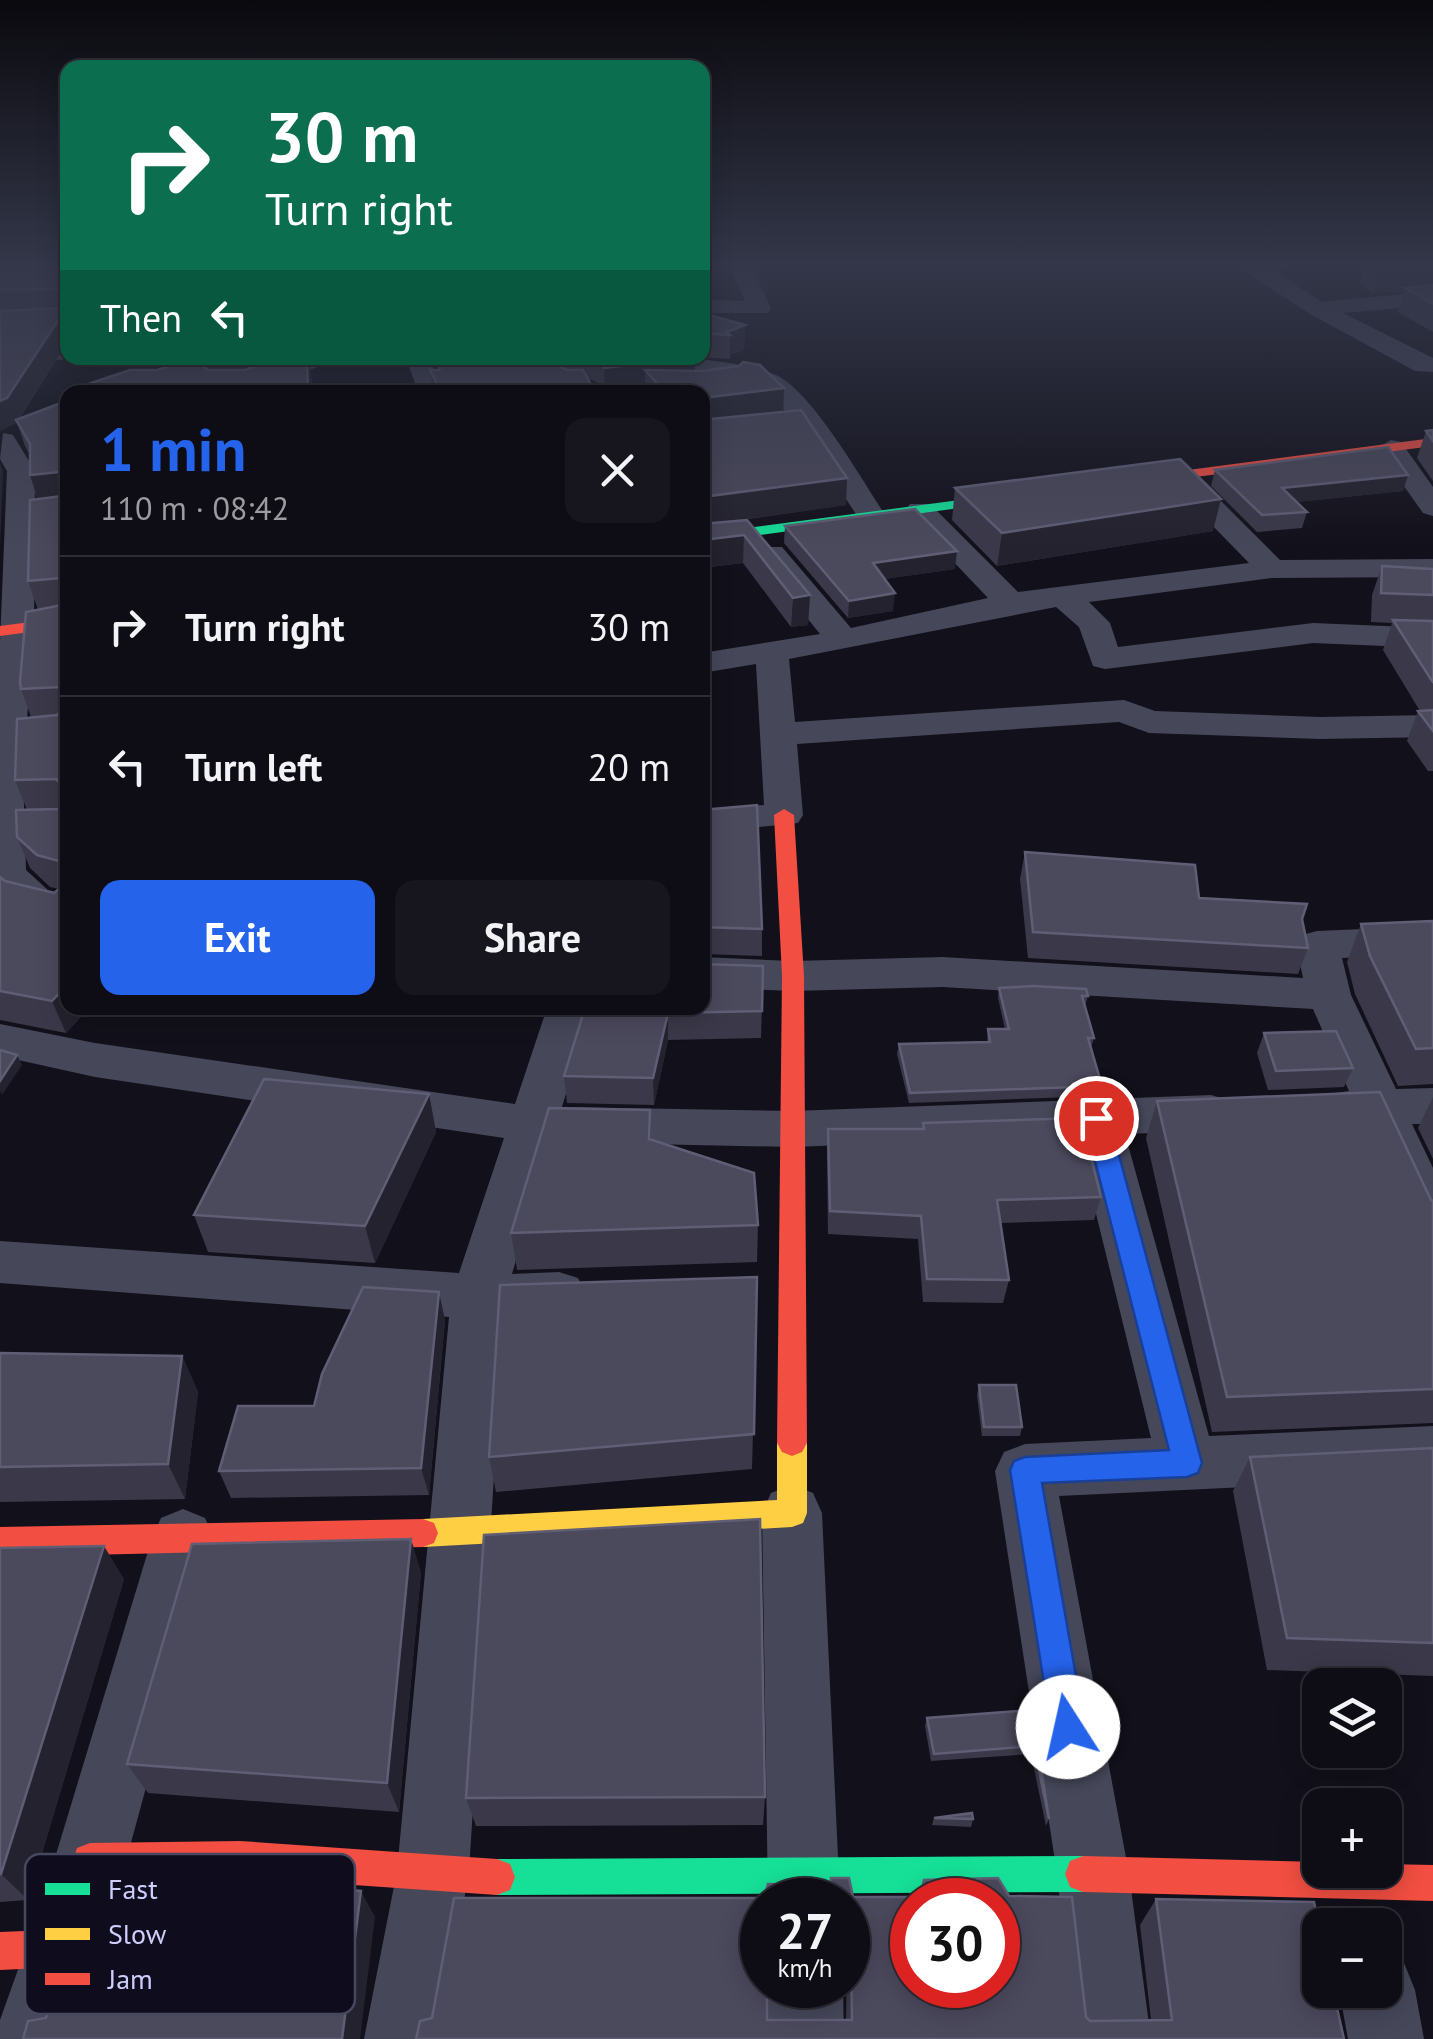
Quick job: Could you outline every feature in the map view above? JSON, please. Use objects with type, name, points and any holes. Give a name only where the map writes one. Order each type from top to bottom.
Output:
[{"type":"main road","points":[[1086,488],[1433,442]]},
{"type":"main road","points":[[710,538],[1050,492]]},
{"type":"main road","points":[[9,629],[60,623]]},
{"type":"main road","points":[[0,1542],[461,1532],[792,1513],[763,1288],[793,1129],[793,976],[784,815]]},
{"type":"main road","points":[[355,1866],[483,1877],[740,1886]]},
{"type":"main road","points":[[870,1885],[1092,1874],[1360,1904],[1433,1884]]},
{"type":"street","points":[[245,385],[297,365]]},
{"type":"street","points":[[699,365],[770,382],[810,422],[872,516]]},
{"type":"street","points":[[710,385],[762,380]]},
{"type":"street","points":[[774,427],[810,422]]},
{"type":"street","points":[[13,437],[37,516],[10,560],[9,629],[22,736],[21,827],[3,886],[60,906]]},
{"type":"street","points":[[1391,448],[1433,507]]},
{"type":"street","points":[[1179,476],[1272,569]]},
{"type":"street","points":[[920,510],[1010,603]]},
{"type":"street","points":[[754,532],[842,640]]},
{"type":"street","points":[[710,662],[842,640],[1010,603],[1272,569],[1433,568]]},
{"type":"street","points":[[1065,598],[1094,623],[1124,711]]},
{"type":"street","points":[[1104,659],[1314,633],[1433,638]]},
{"type":"street","points":[[710,820],[784,815],[772,652]]},
{"type":"street","points":[[778,734],[1124,711],[1149,722],[1320,728],[1433,726]]},
{"type":"street","points":[[1433,940],[1317,945],[1329,995],[1433,1222]]},
{"type":"street","points":[[710,972],[793,976],[943,972],[1329,995]]},
{"type":"street","points":[[402,2039],[433,1871],[478,1297],[567,1015]]},
{"type":"street","points":[[0,1040],[95,1060],[532,1124],[793,1129],[1433,1106]]},
{"type":"street","points":[[1096,1118],[1187,1463]]},
{"type":"street","points":[[0,1262],[478,1297],[616,1292]]},
{"type":"street","points":[[1113,2039],[1092,1874],[1025,1470],[1433,1452]]},
{"type":"street","points":[[792,1513],[804,1878]]},
{"type":"street","points":[[92,1854],[183,1538]]},
{"type":"street","points":[[805,2008],[806,2039]]},
{"type":"street","points":[[1380,2008],[1386,2039]]},
{"type":"street","points":[[32,2014],[32,2039]]},
{"type":"building","points":[[0,360],[32,360],[7,398],[0,401]]},
{"type":"building","points":[[743,362],[760,365],[784,388],[710,397],[710,385],[659,385],[645,370],[702,371],[739,366]]},
{"type":"building","points":[[174,365],[245,370],[260,365],[307,365],[308,385],[85,385],[130,370],[157,370]]},
{"type":"building","points":[[442,365],[557,365],[583,370],[591,385],[438,385],[430,370],[439,370]]},
{"type":"building","points":[[60,403],[60,473],[30,475],[30,444],[16,420]]},
{"type":"building","points":[[801,410],[847,478],[710,496],[710,419]]},
{"type":"building","points":[[1388,447],[1408,475],[1282,488],[1307,512],[1262,515],[1215,470]]},
{"type":"building","points":[[1180,459],[1221,499],[1002,533],[955,488]]},
{"type":"building","points":[[60,496],[60,578],[28,581],[30,500]]},
{"type":"building","points":[[915,509],[957,551],[873,563],[895,593],[849,601],[785,526]]},
{"type":"building","points":[[747,520],[810,595],[793,598],[744,535],[710,539],[710,523]]},
{"type":"building","points":[[1382,566],[1433,569],[1433,595],[1381,593]]},
{"type":"building","points":[[60,605],[60,687],[21,689],[26,612]]},
{"type":"building","points":[[1393,620],[1433,621],[1433,682],[1432,681]]},
{"type":"building","points":[[1433,710],[1433,731],[1418,711]]},
{"type":"building","points":[[60,712],[60,783],[56,779],[15,780],[17,719]]},
{"type":"building","points":[[60,783],[60,992],[52,1001],[0,991],[0,877],[54,893],[59,889],[59,861],[37,855],[17,837],[16,810],[59,809]]},
{"type":"building","points":[[757,805],[762,929],[710,927],[710,809]]},
{"type":"building","points":[[1025,852],[1195,865],[1199,898],[1307,904],[1302,919],[1308,948],[1033,932]]},
{"type":"building","points":[[1433,921],[1433,1048],[1416,1049],[1370,956],[1361,924]]},
{"type":"building","points":[[710,964],[763,966],[762,1011],[710,1012]]},
{"type":"building","points":[[999,988],[1086,989],[1088,996],[1082,996],[1094,1038],[1088,1038],[1102,1086],[910,1093],[899,1044],[990,1042],[988,1029],[1009,1029]]},
{"type":"building","points":[[583,1015],[668,1015],[653,1078],[564,1076]]},
{"type":"building","points":[[1336,1031],[1353,1068],[1276,1071],[1264,1033]]},
{"type":"building","points":[[0,1050],[17,1055],[0,1081]]},
{"type":"building","points":[[264,1079],[429,1094],[365,1226],[194,1215]]},
{"type":"building","points":[[1380,1092],[1433,1201],[1433,1389],[1227,1397],[1157,1101]]},
{"type":"building","points":[[549,1108],[650,1110],[649,1139],[754,1173],[758,1225],[511,1233]]},
{"type":"building","points":[[1081,1118],[1101,1197],[997,1200],[1009,1280],[927,1279],[921,1216],[830,1211],[828,1129],[924,1129],[923,1123]]},
{"type":"building","points":[[757,1277],[754,1434],[489,1457],[500,1285]]},
{"type":"building","points":[[363,1287],[439,1292],[421,1468],[219,1471],[238,1406],[314,1406],[322,1374]]},
{"type":"building","points":[[0,1353],[182,1356],[168,1464],[0,1467]]},
{"type":"building","points":[[979,1385],[1016,1385],[1022,1427],[984,1427]]},
{"type":"building","points":[[1433,1448],[1433,1643],[1287,1638],[1250,1457]]},
{"type":"building","points":[[760,1519],[765,1797],[466,1798],[484,1535]]},
{"type":"building","points":[[411,1539],[387,1783],[127,1764],[192,1544]]},
{"type":"building","points":[[104,1546],[1,1874],[0,1874],[0,1548]]},
{"type":"building","points":[[1032,1710],[1049,1819],[1034,1746],[934,1754],[927,1718]]},
{"type":"building","points":[[972,1813],[973,1819],[934,1818]]},
{"type":"building","points":[[355,1891],[361,1891],[355,1938]]},
{"type":"building","points":[[1020,1896],[1072,1897],[1086,2017],[1090,2021],[1172,2020],[1156,1899],[1314,1902],[1315,1908],[1302,1908],[1302,2008],[1337,2008],[1344,2039],[416,2039],[420,2021],[432,2018],[454,1898],[740,1898],[740,2008],[767,2008],[767,2020],[852,2020],[852,2008],[870,2008],[870,1897],[890,1897],[890,2008],[1020,2008]]},
{"type":"building","points":[[47,2014],[345,2014],[342,2039],[23,2039],[28,2021],[46,2018]]},
{"type":"traffic: fast","points":[[710,538],[1028,495]]},
{"type":"traffic: fast","points":[[497,1877],[1083,1874]]},
{"type":"traffic: slow","points":[[423,1533],[792,1513],[792,1443]]},
{"type":"traffic: jam","points":[[1119,483],[1433,442]]},
{"type":"traffic: jam","points":[[0,631],[60,623]]},
{"type":"traffic: jam","points":[[784,815],[793,976],[792,1443]]},
{"type":"traffic: jam","points":[[0,1542],[423,1533]]},
{"type":"traffic: jam","points":[[355,1867],[497,1877]]},
{"type":"traffic: jam","points":[[1083,1874],[1433,1883]]},
{"type":"traffic: jam","points":[[0,1951],[25,1950]]},
{"type":"route","points":[[1068,1727],[1025,1470],[1187,1463],[1096,1118]]}]
